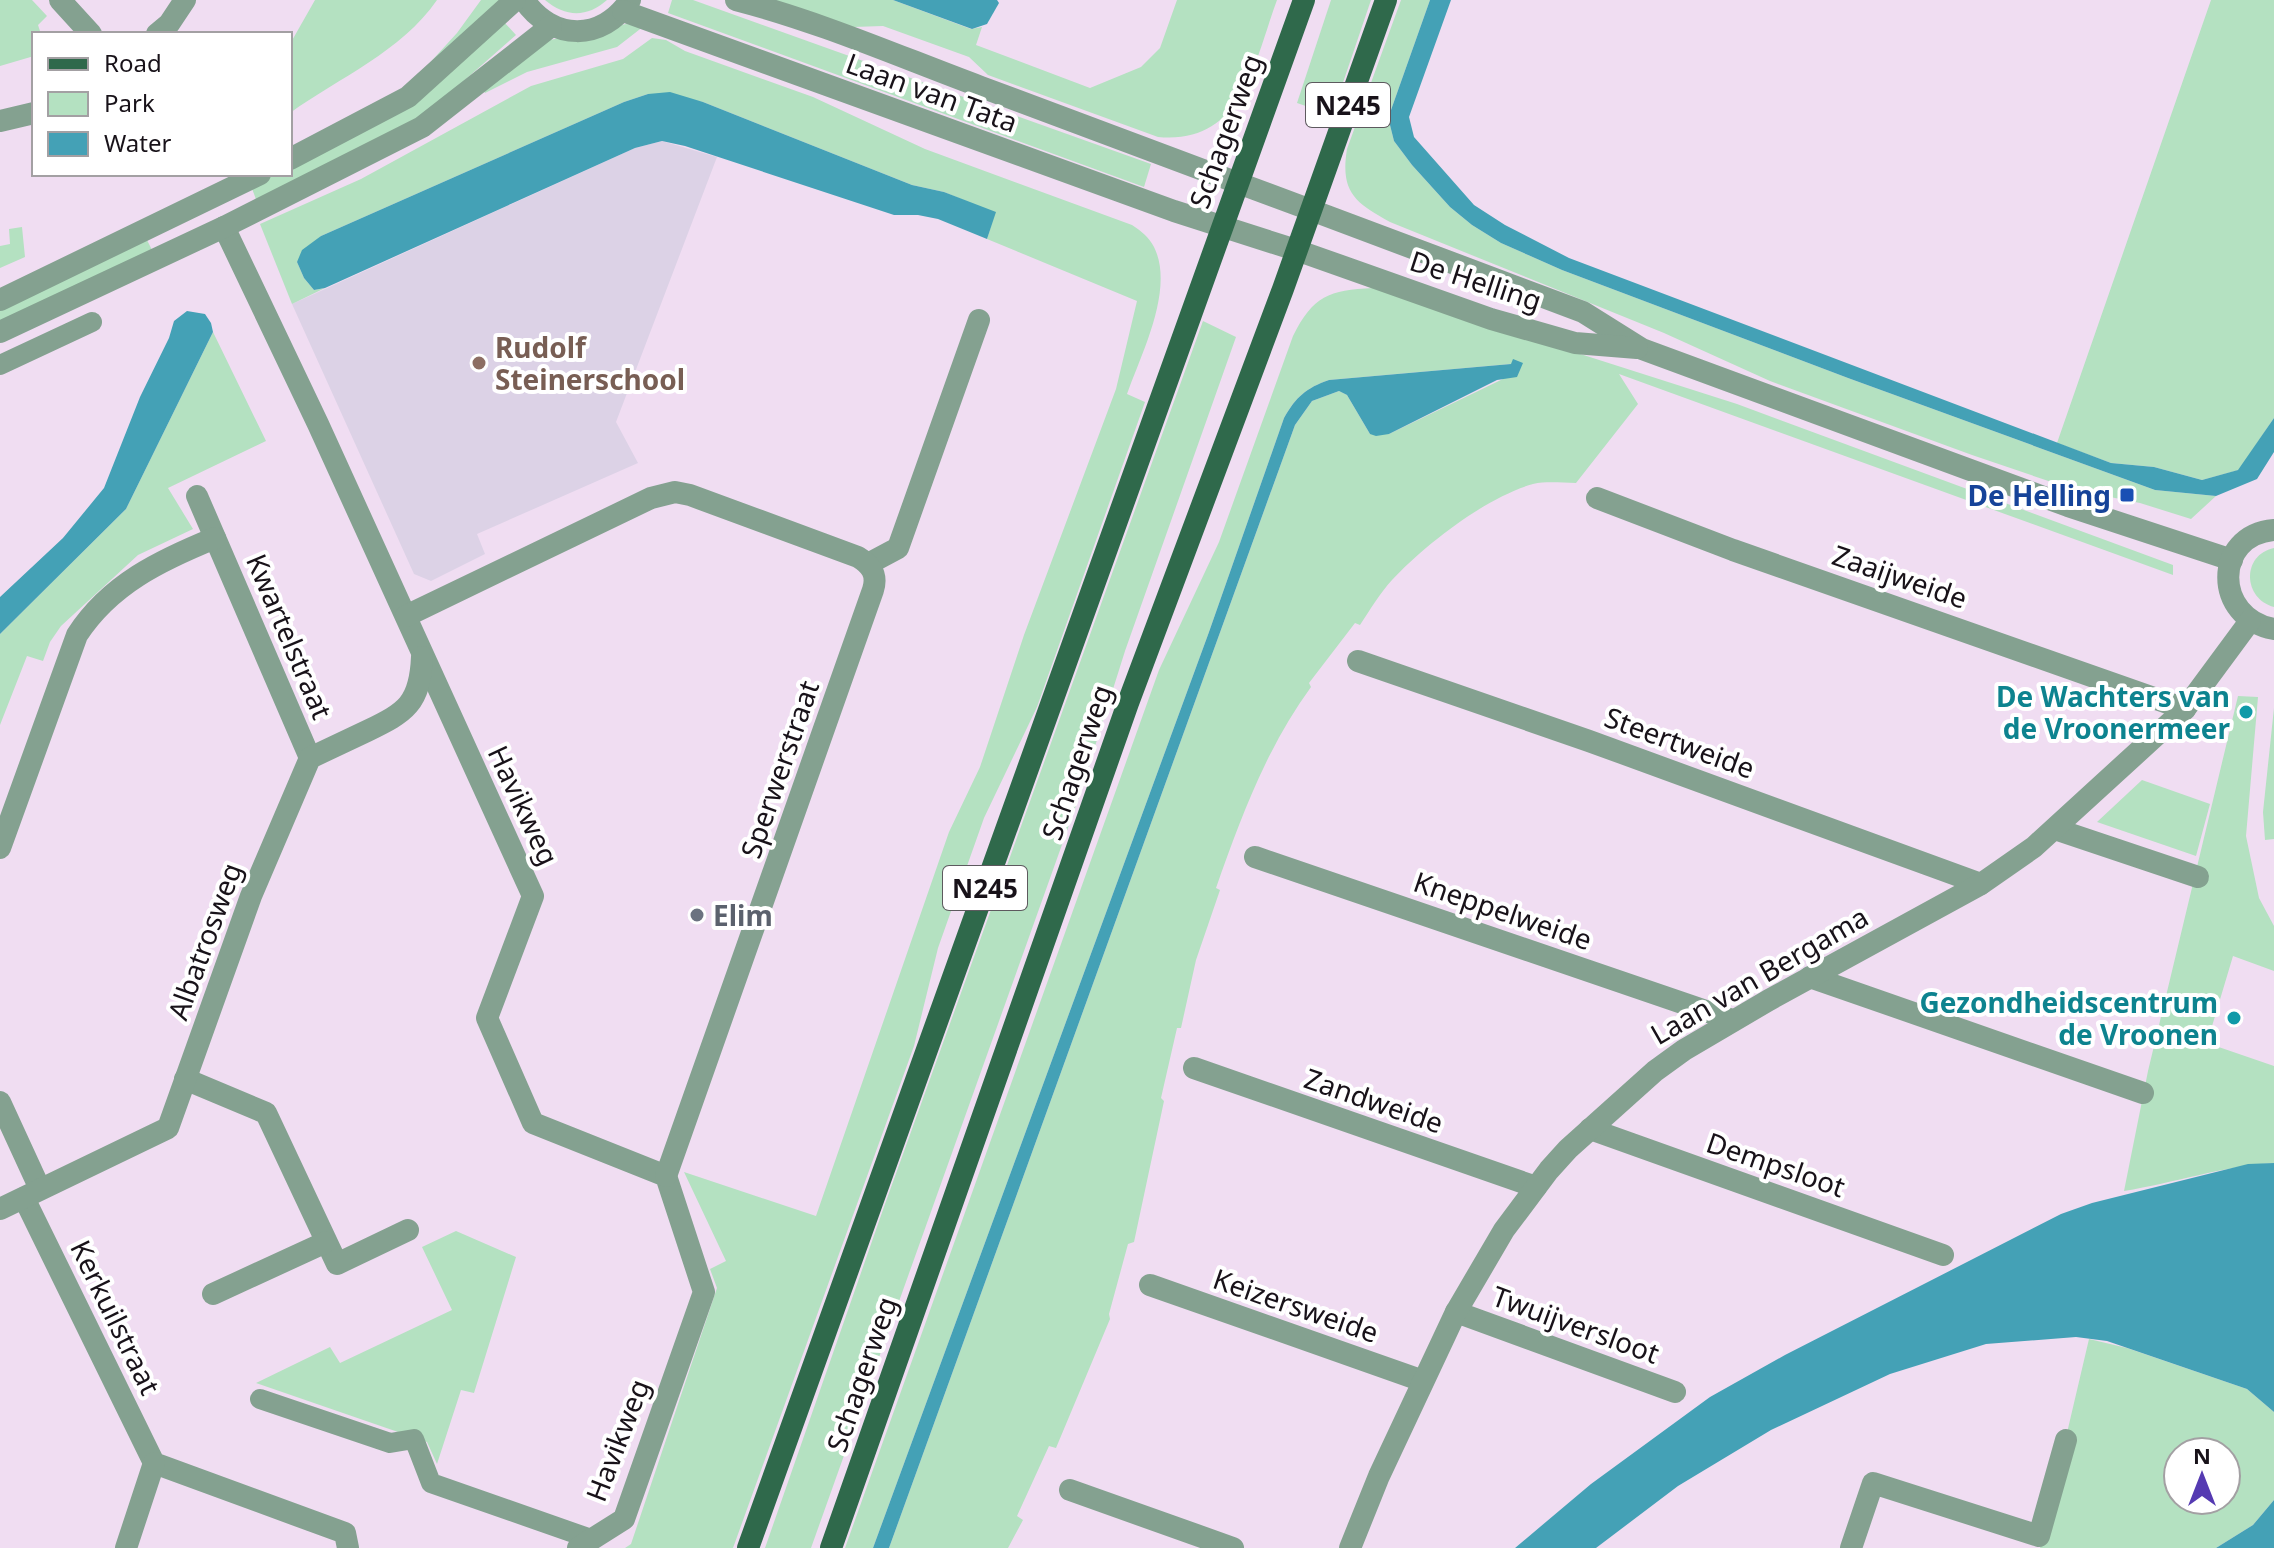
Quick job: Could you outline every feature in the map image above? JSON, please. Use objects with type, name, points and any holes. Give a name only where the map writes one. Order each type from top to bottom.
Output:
[{"type":"main road","name":"Schagerweg","points":[[748,1548],[1304,0]]},
{"type":"main road","name":"Schagerweg","points":[[831,1548],[1128,703],[1386,0]]},
{"type":"street","points":[[60,0],[89,32]]},
{"type":"street","points":[[159,32],[169,24],[185,0]]},
{"type":"street","points":[[292,158],[408,97],[515,0]]},
{"type":"street","points":[[524,0],[534,14],[551,26],[582,31],[597,28],[626,5]]},
{"type":"street","name":"Laan van Tata","points":[[736,0],[788,13],[1311,210]]},
{"type":"street","name":"Laan van Tata","points":[[626,5],[1222,227],[1296,250]]},
{"type":"street","points":[[0,332],[224,227],[422,127],[551,26]]},
{"type":"street","points":[[0,121],[32,113]]},
{"type":"street","points":[[0,300],[256,176]]},
{"type":"street","points":[[212,198],[406,616],[651,498],[675,492],[735,511],[858,557],[868,564],[898,548],[979,320]]},
{"type":"street","name":"De Helling","points":[[1311,210],[1583,312],[1642,349],[2068,506],[2232,560]]},
{"type":"street","name":"De Helling","points":[[1296,250],[1491,319],[1575,343],[1642,349]]},
{"type":"street","points":[[0,365],[92,322]]},
{"type":"street","name":"Kwartelstraat","points":[[197,496],[310,758]]},
{"type":"street","name":"Zaaijweide","points":[[1597,498],[1733,550],[2185,709]]},
{"type":"street","points":[[2274,530],[2251,537],[2240,547],[2228,571],[2230,594],[2241,614],[2250,621],[2274,629]]},
{"type":"street","name":"Kwartelstraat","points":[[0,848],[77,635],[91,613],[109,595],[150,567],[215,538]]},
{"type":"street","name":"Sperwerstraat","points":[[666,1176],[876,582],[868,564]]},
{"type":"street","name":"Havikweg","points":[[406,616],[533,896],[487,1018],[533,1123],[666,1176],[704,1292],[624,1519],[584,1544]]},
{"type":"street","name":"Laan van Bergama","points":[[1350,1548],[1456,1312],[1504,1230],[1549,1170],[1655,1071],[1732,1020],[1981,884],[2055,829],[2185,709],[2250,621]]},
{"type":"street","points":[[310,758],[400,715],[418,688],[422,656]]},
{"type":"street","name":"Steertweide","points":[[1358,661],[1589,741],[1981,884]]},
{"type":"street","name":"Albatrosweg","points":[[0,1209],[168,1128],[251,896],[310,758]]},
{"type":"street","points":[[2055,829],[2198,877]]},
{"type":"street","name":"Kneppelweide","points":[[1255,857],[1732,1020]]},
{"type":"street","points":[[1810,977],[2143,1093]]},
{"type":"street","name":"Zandweide","points":[[1194,1068],[1536,1187]]},
{"type":"street","points":[[185,1079],[266,1113],[337,1264],[408,1230]]},
{"type":"street","points":[[0,1102],[32,1193]]},
{"type":"street","name":"Dempsloot","points":[[1590,1129],[1943,1255]]},
{"type":"street","name":"Kerkuilstraat","points":[[32,1193],[154,1463]]},
{"type":"street","points":[[213,1294],[326,1242]]},
{"type":"street","name":"Keizersweide","points":[[1150,1285],[1423,1381]]},
{"type":"street","name":"Twuijversloot","points":[[1456,1312],[1675,1392]]},
{"type":"street","points":[[260,1399],[390,1443],[414,1439],[431,1483],[584,1544]]},
{"type":"street","points":[[1851,1548],[1873,1483],[2039,1536],[2066,1440]]},
{"type":"street","points":[[126,1548],[154,1463],[345,1533],[348,1548]]},
{"type":"street","points":[[1070,1490],[1233,1548]]},
{"type":"shaded area","name":"Rudolf Steinerschool","points":[[662,141],[717,157],[616,422],[638,463],[477,534],[485,554],[431,581],[414,574],[292,304],[635,148]]},
{"type":"green space","points":[[0,0],[32,0],[47,16],[38,25],[40,32],[32,32],[32,57],[0,66]]},
{"type":"green space","points":[[315,0],[437,0],[406,35],[388,49],[292,112],[292,40]]},
{"type":"green space","points":[[481,0],[500,0],[426,67],[457,33]]},
{"type":"green space","points":[[545,0],[607,0],[592,10],[576,13],[560,10]]},
{"type":"green space","points":[[672,0],[693,0],[1151,164],[1144,187],[668,13]]},
{"type":"green space","points":[[767,0],[893,0],[971,29],[982,27],[976,45],[1090,88],[1141,67],[1160,48],[1177,0],[1277,0],[1252,73],[1227,114],[1209,128],[1187,136],[1158,137],[988,75],[969,57],[883,26],[853,27]]},
{"type":"green space","points":[[1331,0],[1371,0],[1332,115],[1297,103]]},
{"type":"green space","points":[[1401,0],[1430,0],[1391,110],[1390,125],[1394,141],[1450,207],[1501,243],[1562,270],[2155,490],[2216,496],[2191,519],[2140,503],[2075,490],[1770,381],[1664,333],[1390,222],[1368,209],[1348,186],[1345,164],[1347,149]]},
{"type":"green space","points":[[2211,0],[2274,0],[2274,418],[2239,470],[2202,480],[2154,467],[2111,463],[2057,443]]},
{"type":"green space","points":[[504,22],[516,35],[416,123],[257,202],[251,186],[271,176],[292,176],[292,166]]},
{"type":"green space","points":[[626,24],[644,26],[617,47],[527,72],[485,93],[482,88],[550,40]]},
{"type":"green space","points":[[652,38],[666,40],[685,51],[813,97],[925,149],[1132,225],[1154,247],[1161,282],[1154,321],[1127,394],[1145,402],[1037,707],[984,818],[938,948],[914,1046],[733,1548],[625,1548],[631,1544],[717,1288],[710,1269],[726,1261],[684,1172],[816,1216],[949,832],[980,767],[1024,635],[1116,389],[1137,301],[987,239],[995,213],[944,192],[912,185],[703,102],[648,94],[321,236],[297,262],[314,290],[325,288],[292,304],[260,224],[361,179],[531,86],[623,59]]},
{"type":"green space","points":[[22,227],[25,257],[0,268],[0,246],[10,244],[9,229]]},
{"type":"green space","points":[[145,236],[153,252],[0,324],[0,305]]},
{"type":"green space","points":[[1373,288],[1737,404],[2173,565],[2173,575],[1619,374],[1638,404],[1576,483],[1538,483],[1515,490],[1476,511],[1421,552],[1388,585],[1360,625],[1355,623],[1309,683],[1311,687],[1268,759],[1216,888],[1220,890],[1196,960],[1181,1028],[1177,1028],[1134,1242],[1128,1244],[1110,1319],[1056,1448],[1049,1446],[1017,1516],[1023,1520],[1008,1548],[889,1548],[1295,425],[1312,401],[1339,391],[1347,395],[1370,434],[1389,434],[1505,378],[1511,364],[1329,380],[1308,390],[1297,399],[1284,418],[1209,632],[873,1548],[845,1548],[1159,670],[1219,542],[1293,336],[1308,312],[1324,298],[1345,291]]},
{"type":"green space","points":[[1203,321],[1236,337],[1125,651],[1079,797],[811,1548],[765,1548],[885,1204]]},
{"type":"green space","points":[[213,332],[266,441],[168,488],[193,529],[138,555],[61,626],[50,642],[43,661],[27,656],[0,725],[0,634],[126,509]]},
{"type":"green space","points":[[2274,548],[2274,607],[2256,595],[2250,577],[2256,559]]},
{"type":"green space","points":[[2238,696],[2258,697],[2246,836],[2259,898],[2274,926],[2274,971],[2233,956],[2207,1043],[2274,1066],[2274,1163],[2124,1191],[2148,1071]]},
{"type":"green space","points":[[2274,708],[2274,839],[2265,840],[2263,812]]},
{"type":"green space","points":[[2142,780],[2210,804],[2196,856],[2097,822]]},
{"type":"green space","points":[[456,1231],[516,1257],[474,1393],[461,1390],[437,1464],[427,1442],[256,1383],[330,1347],[340,1363],[452,1310],[422,1247]]},
{"type":"green space","points":[[2089,1339],[2127,1348],[2247,1389],[2274,1412],[2274,1500],[2253,1525],[2216,1548],[2040,1548]]},
{"type":"water","points":[[893,0],[997,0],[999,3],[987,24],[972,29]]},
{"type":"water","points":[[1430,0],[1451,0],[1409,117],[1414,137],[1474,205],[1505,225],[1569,258],[2111,463],[2154,467],[2202,480],[2238,470],[2274,418],[2274,452],[2257,479],[2216,496],[2155,490],[1562,270],[1501,243],[1450,207],[1394,141],[1390,125],[1391,110]]},
{"type":"water","points":[[670,92],[703,102],[912,185],[944,192],[996,212],[987,239],[938,219],[894,215],[662,141],[635,148],[325,288],[314,290],[304,278],[297,262],[302,250],[321,236],[624,102],[648,94]]},
{"type":"water","points":[[187,311],[205,314],[213,332],[126,509],[0,634],[0,597],[63,538],[104,488],[174,321]]},
{"type":"water","points":[[1513,359],[1523,363],[1517,377],[1497,380],[1389,434],[1370,434],[1347,395],[1339,391],[1312,401],[1295,425],[889,1548],[873,1548],[1209,632],[1284,418],[1302,394],[1329,380],[1511,364]]},
{"type":"water","points":[[2274,1163],[2274,1412],[2247,1389],[2107,1341],[2076,1337],[1986,1344],[1890,1374],[1771,1430],[1678,1486],[1596,1548],[1515,1548],[1591,1484],[1710,1397],[1785,1355],[2061,1214],[2092,1203],[2248,1164]]},
{"type":"water","points":[[2274,1500],[2274,1548],[2216,1548],[2253,1525]]},
{"type":"place","name":"Rudolf Steinerschool","points":[[479,363]]},
{"type":"place","name":"De Helling","points":[[2127,495]]},
{"type":"place","name":"De Wachters van de Vroonermeer","points":[[2246,712]]},
{"type":"place","name":"Elim","points":[[697,915]]},
{"type":"place","name":"Gezondheidscentrum de Vroonen","points":[[2234,1018]]}]
